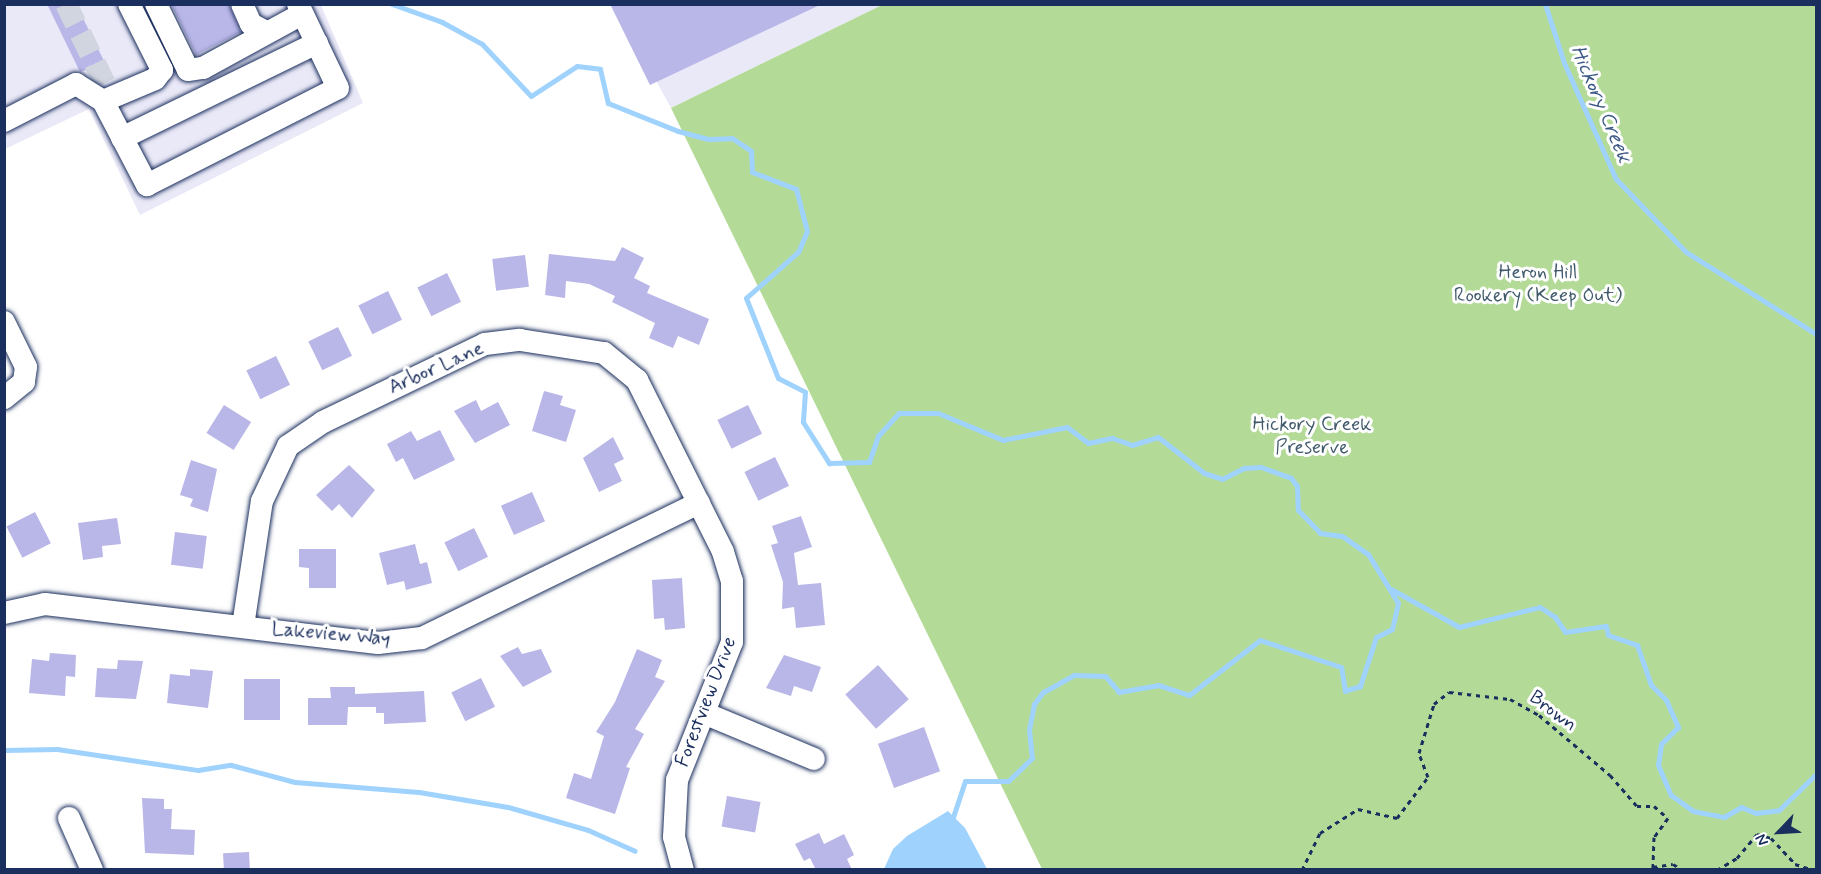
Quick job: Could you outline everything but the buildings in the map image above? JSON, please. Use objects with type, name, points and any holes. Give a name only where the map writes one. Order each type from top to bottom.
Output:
[{"type":"street","points":[[103,102],[155,80],[162,70],[129,4]]},
{"type":"street","points":[[4,121],[76,84],[103,102],[147,185],[338,88],[300,9],[274,21],[203,68],[188,70],[156,4]]},
{"type":"street","points":[[242,4],[251,24],[274,21]]},
{"type":"street","points":[[122,138],[316,43]]},
{"type":"street","points":[[4,322],[26,367],[24,382],[4,398]]},
{"type":"street","name":"Arbor Lane","points":[[243,626],[262,501],[288,446],[323,422],[485,344],[520,339],[604,353],[637,380],[699,503]]},
{"type":"street","name":"Lakeview Way","points":[[4,613],[45,604],[378,643],[422,638],[699,503]]},
{"type":"street","name":"Forestview Drive","points":[[683,870],[674,837],[674,797],[704,713],[725,664],[735,620],[728,565],[699,503]]},
{"type":"street","points":[[704,713],[814,759]]},
{"type":"street","points":[[69,818],[92,870]]},
{"type":"path","name":"Brown","points":[[1302,870],[1320,833],[1359,809],[1397,818],[1428,777],[1419,753],[1434,704],[1449,692],[1510,699],[1539,715],[1610,775],[1637,806],[1654,806],[1668,818],[1654,837],[1653,868]]},
{"type":"path","points":[[1717,870],[1737,858],[1757,834],[1771,838],[1795,864],[1814,870]]},
{"type":"path","points":[[1653,868],[1673,864],[1683,870]]},
{"type":"shaded area","points":[[5,5],[321,5],[363,103],[140,215],[89,109],[5,149]]},
{"type":"shaded area","points":[[614,5],[882,5],[671,108]]},
{"type":"green space","name":"Hickory Creek Preserve","points":[[882,5],[1816,5],[1816,869],[1042,869],[671,108]]},
{"type":"water","points":[[948,811],[965,828],[987,869],[884,869],[893,849],[907,836]]},
{"type":"waterway","points":[[392,4],[442,22],[482,44],[531,96],[577,66],[600,69],[608,103],[678,131],[708,139],[732,138],[751,151],[752,172],[796,189],[807,231],[798,252],[746,298],[778,378],[805,392],[803,422],[829,463],[869,462],[878,436],[899,413],[938,413],[1003,440],[1067,427],[1088,443],[1112,438],[1132,445],[1158,437],[1204,473],[1222,479],[1244,468],[1261,467],[1291,478],[1297,486],[1298,510],[1320,533],[1342,536],[1368,554],[1398,603],[1392,629],[1376,637],[1360,686],[1345,691],[1341,667],[1260,640],[1189,695],[1159,685],[1119,692],[1105,676],[1074,675],[1043,692],[1034,704],[1029,730],[1032,758],[1008,781],[965,781],[952,820]]},
{"type":"waterway","name":"Hickory Creek","points":[[1545,4],[1564,63],[1616,179],[1686,252],[1816,334]]},
{"type":"waterway","points":[[1391,589],[1459,627],[1540,607],[1555,617],[1565,632],[1606,626],[1608,635],[1637,645],[1651,685],[1666,700],[1678,727],[1661,744],[1658,765],[1671,795],[1693,811],[1724,817],[1741,807],[1756,813],[1779,810],[1816,774]]},
{"type":"waterway","points":[[4,750],[57,749],[198,770],[231,765],[295,782],[419,792],[508,807],[588,830],[635,851]]},
{"type":"tunnel","points":[[66,4],[112,98]]},
{"type":"park label","name":"Heron Hill Rookery (Keep Out)","points":[[1538,284]]}]
